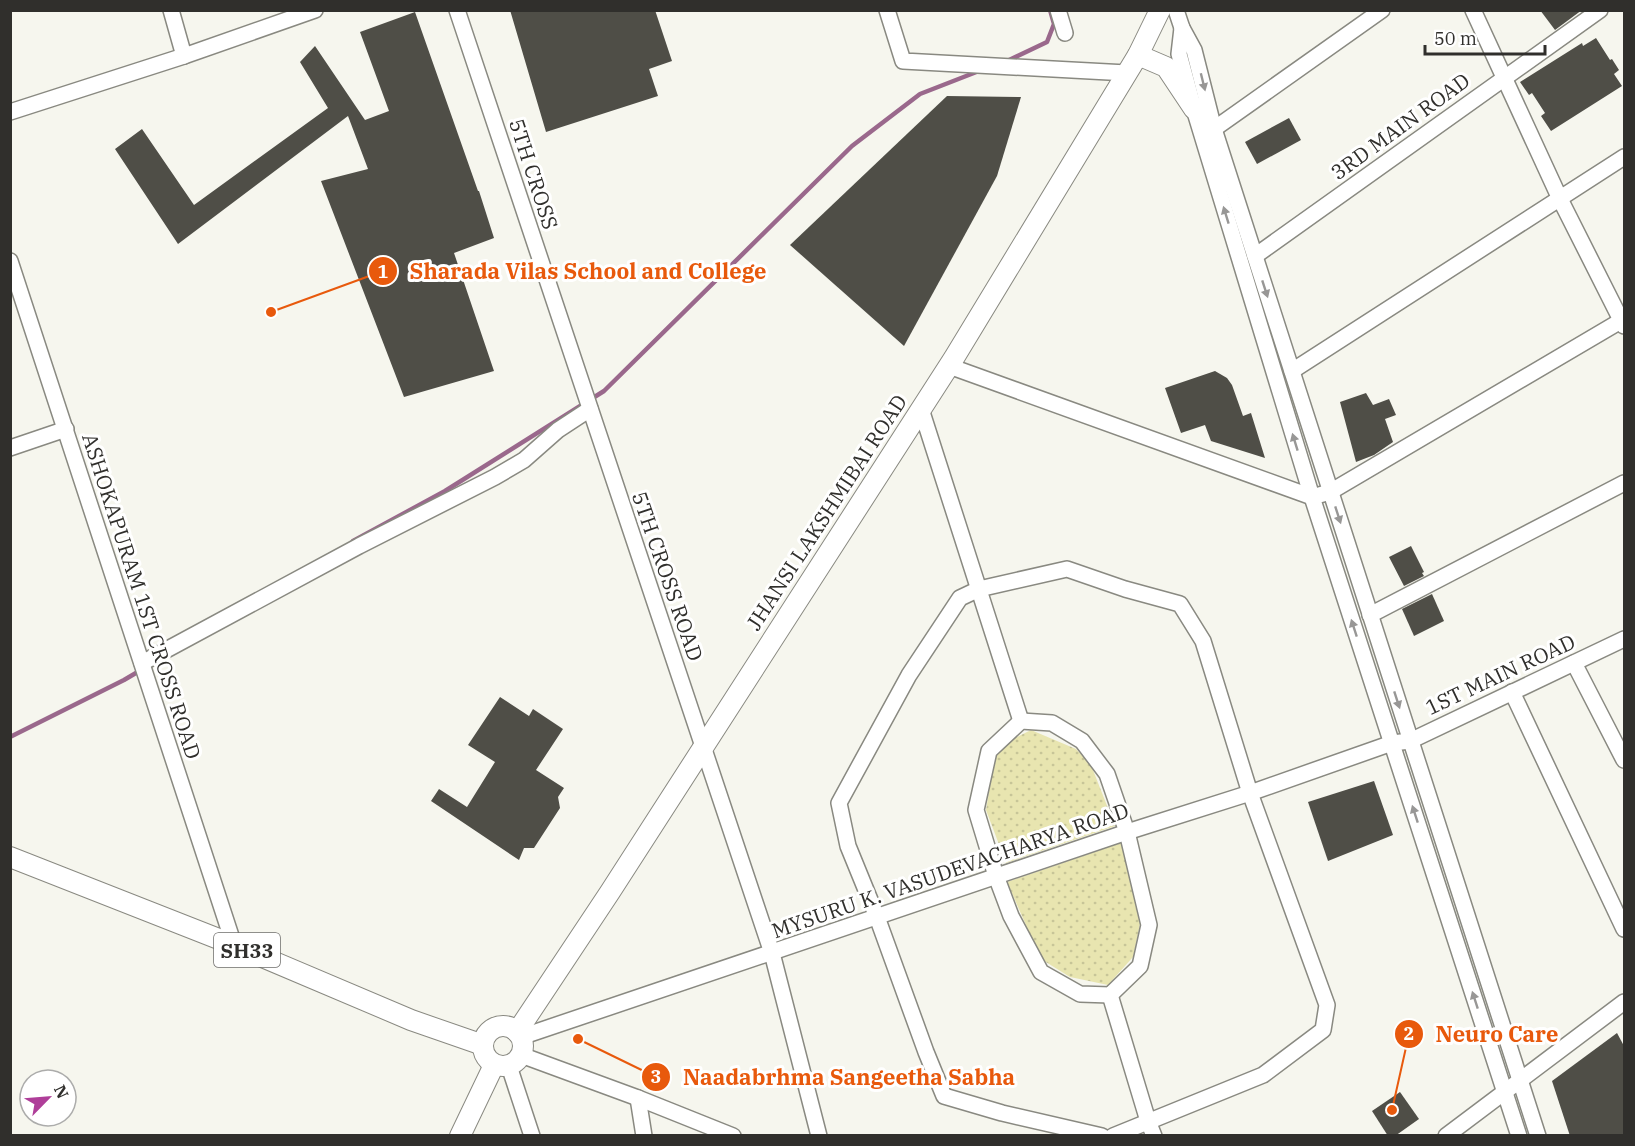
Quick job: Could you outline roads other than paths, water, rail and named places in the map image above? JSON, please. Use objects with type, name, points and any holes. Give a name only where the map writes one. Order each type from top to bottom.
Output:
[{"type":"main road","name":"JHANSI LAKSHMIBAI ROAD","points":[[460,1136],[610,892],[949,366],[1138,55],[1160,10]]},
{"type":"main road","points":[[1138,55],[1166,67],[1194,109]]},
{"type":"main road","name":"SH33","points":[[10,857],[234,945],[411,1020],[483,1045]]},
{"type":"main road","points":[[507,1026],[513,1051],[485,1056],[483,1045],[487,1034],[496,1027],[507,1026]]},
{"type":"street","points":[[171,10],[184,56]]},
{"type":"street","points":[[10,112],[184,56],[315,10]]},
{"type":"street","name":"5TH CROSS","points":[[457,10],[592,415]]},
{"type":"street","points":[[887,10],[903,61],[1127,73]]},
{"type":"street","points":[[1058,10],[1065,33]]},
{"type":"street","points":[[1176,10],[1182,28],[1194,50],[1214,129],[1538,1136]]},
{"type":"street","points":[[1214,129],[1382,10]]},
{"type":"street","points":[[949,366],[1312,497],[1330,492],[1624,322],[1560,199],[1473,10]]},
{"type":"street","name":"3RD MAIN ROAD","points":[[1255,256],[1600,10]]},
{"type":"street","points":[[1182,28],[1179,54],[1194,109],[1312,497],[1519,1136]]},
{"type":"street","points":[[1292,371],[1624,157]]},
{"type":"street","name":"ASHOKAPURAM 1ST CROSS ROAD","points":[[10,261],[234,945]]},
{"type":"street","points":[[921,410],[1021,721]]},
{"type":"street","points":[[140,658],[495,477],[524,460],[558,430],[592,415]]},
{"type":"street","name":"5TH CROSS ROAD","points":[[592,415],[772,953],[819,1136]]},
{"type":"street","points":[[10,448],[66,429]]},
{"type":"street","points":[[1370,615],[1624,483]]},
{"type":"street","points":[[1102,1136],[1002,1113],[944,1096],[848,846],[839,803],[909,675],[960,598],[979,590],[1067,569],[1125,589],[1180,604],[1203,641],[1250,793],[1327,1005],[1323,1030],[1263,1075],[1113,1136]]},
{"type":"street","name":"1ST MAIN ROAD","points":[[1392,743],[1410,741],[1624,639]]},
{"type":"street","points":[[1574,663],[1624,760]]},
{"type":"street","points":[[1512,692],[1624,928]]},
{"type":"street","points":[[1021,721],[1052,723],[1082,741],[1107,774],[1127,832],[1149,925],[1140,966],[1110,995],[1080,994],[1041,972],[1011,916],[996,876],[976,810],[989,751],[1021,721]]},
{"type":"street","name":"MYSURU K. VASUDEVACHARYA ROAD","points":[[513,1051],[772,953],[1127,832],[1250,793],[1392,743]]},
{"type":"street","points":[[1110,995],[1154,1136]]},
{"type":"street","points":[[1446,1136],[1624,1002]]},
{"type":"street","points":[[513,1051],[733,1136]]},
{"type":"street","points":[[513,1051],[532,1136]]},
{"type":"street","points":[[638,1098],[644,1136]]},
{"type":"waterway","points":[[1007,61],[1047,42],[1054,24],[1050,10]]},
{"type":"waterway","points":[[353,541],[445,491],[604,391],[852,146],[920,94],[979,71]]},
{"type":"waterway","points":[[10,737],[141,670]]},
{"type":"place","name":"Sharada Vilas School and College","points":[[271,312]]},
{"type":"place","name":"Naadabrhma Sangeetha Sabha","points":[[578,1039]]},
{"type":"place","name":"Neuro Care","points":[[1392,1110]]}]
